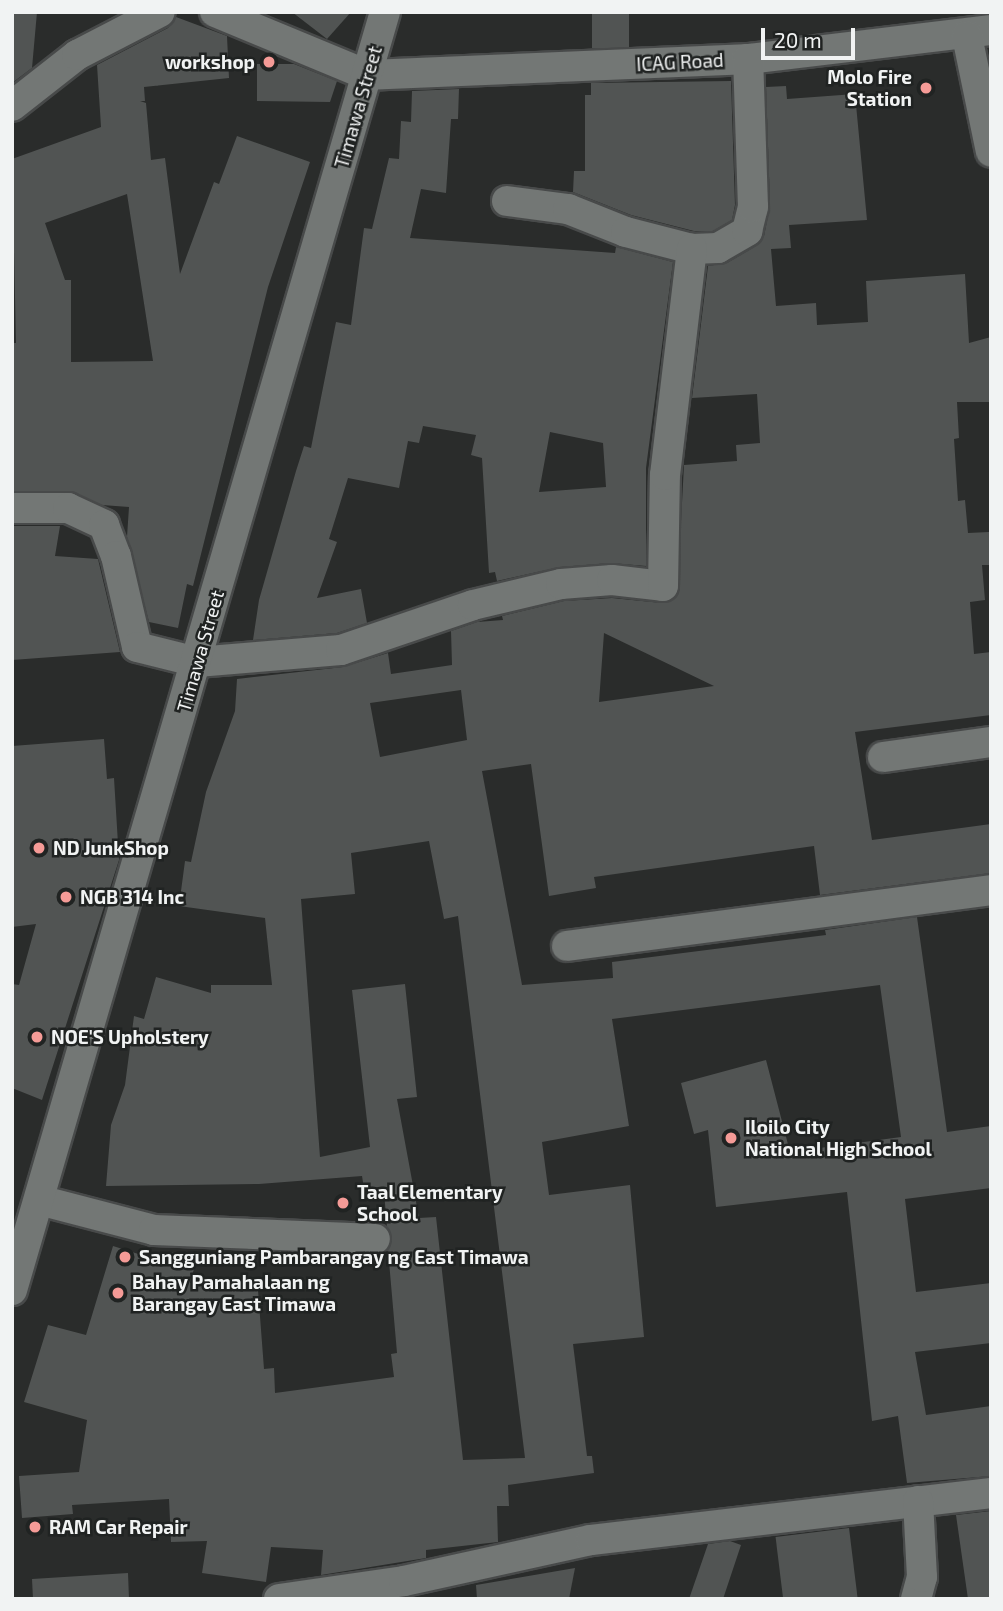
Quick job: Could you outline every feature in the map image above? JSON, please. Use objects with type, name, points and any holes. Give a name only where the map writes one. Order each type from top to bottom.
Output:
[{"type":"street","points":[[12,106],[77,55],[160,12]]},
{"type":"street","points":[[215,12],[367,75]]},
{"type":"street","name":"Timawa Street","points":[[15,1271],[39,1200],[385,12]]},
{"type":"street","points":[[979,33],[991,152]]},
{"type":"street","name":"ICAG Road","points":[[367,75],[748,59],[979,33]]},
{"type":"street","points":[[507,201],[568,209],[626,232],[692,249],[718,248],[747,231],[753,207],[748,59]]},
{"type":"street","points":[[12,508],[68,508],[104,525],[116,556],[137,647],[197,662],[341,650],[473,605],[561,584],[612,580],[663,586],[665,475],[692,249]]},
{"type":"street","points":[[883,757],[991,742]]},
{"type":"street","points":[[567,946],[991,890]]},
{"type":"street","points":[[39,1200],[155,1230],[375,1238]]},
{"type":"street","points":[[279,1599],[404,1581],[591,1540],[991,1493]]},
{"type":"street","points":[[916,1599],[922,1577],[918,1501]]},
{"type":"building","points":[[12,12],[37,12],[32,68],[12,83]]},
{"type":"building","points":[[292,12],[351,12],[327,39]]},
{"type":"building","points":[[592,12],[629,12],[629,48],[592,48]]},
{"type":"building","points":[[176,17],[227,36],[229,78],[144,87],[145,101],[140,101],[146,103],[151,160],[165,158],[180,274],[214,182],[219,184],[237,136],[310,162],[268,287],[193,586],[187,584],[178,628],[149,622],[127,537],[129,507],[102,505],[69,491],[12,491],[12,343],[16,343],[12,159],[101,127],[97,65],[168,28]],"holes":[[[127,194],[153,361],[71,362],[71,280],[65,280],[45,223]]]},
{"type":"building","points":[[257,64],[294,64],[337,81],[330,102],[257,101]]},
{"type":"building","points":[[731,81],[735,205],[732,220],[713,231],[694,231],[631,215],[573,192],[574,171],[585,171],[585,95],[591,95],[591,83]]},
{"type":"building","points":[[786,86],[787,99],[855,94],[867,220],[789,225],[791,248],[771,249],[776,306],[816,303],[817,325],[868,322],[866,281],[965,274],[969,343],[991,337],[991,402],[957,402],[959,438],[954,439],[958,501],[965,500],[968,533],[989,532],[991,565],[982,565],[985,600],[970,602],[974,654],[991,652],[991,715],[855,732],[872,840],[991,824],[991,873],[820,895],[814,846],[594,877],[596,888],[549,896],[531,764],[482,771],[522,985],[613,978],[612,962],[826,935],[825,930],[917,917],[947,1132],[991,1126],[991,1188],[905,1199],[916,1292],[991,1283],[991,1343],[915,1352],[926,1415],[991,1406],[991,1476],[907,1483],[898,1416],[872,1421],[847,1192],[716,1207],[708,1130],[694,1134],[681,1083],[766,1060],[790,1152],[901,1137],[880,985],[612,1019],[629,1126],[542,1142],[549,1195],[630,1185],[644,1337],[573,1344],[587,1456],[592,1456],[594,1473],[508,1485],[509,1506],[497,1506],[498,1542],[426,1550],[426,1558],[321,1575],[323,1550],[271,1547],[266,1582],[202,1573],[207,1541],[171,1542],[169,1499],[72,1505],[73,1514],[22,1518],[19,1476],[79,1472],[87,1420],[24,1402],[48,1325],[86,1335],[113,1246],[167,1263],[170,1252],[197,1258],[190,1283],[257,1277],[264,1369],[274,1368],[275,1393],[394,1377],[391,1354],[397,1353],[388,1250],[392,1239],[387,1227],[384,1192],[365,1195],[362,1176],[259,1184],[106,1186],[111,1125],[125,1085],[134,1016],[144,1019],[156,977],[211,993],[211,985],[272,985],[265,918],[179,906],[185,861],[191,862],[206,792],[235,711],[237,679],[343,667],[388,653],[391,674],[452,665],[451,631],[477,622],[503,620],[502,616],[564,601],[612,598],[662,603],[677,596],[684,465],[737,461],[736,445],[760,443],[757,394],[692,398],[708,266],[727,263],[756,246],[764,236],[770,206],[766,87]],"holes":[[[604,633],[714,686],[599,702]],[[461,690],[467,740],[380,757],[370,703]],[[429,841],[444,919],[458,916],[525,1458],[463,1460],[436,1217],[419,1218],[397,1099],[417,1097],[405,984],[352,990],[370,1147],[320,1157],[301,899],[355,894],[351,853]]]},
{"type":"building","points":[[459,89],[458,119],[451,119],[446,193],[421,189],[410,238],[615,253],[616,247],[673,262],[646,468],[646,566],[611,563],[560,567],[497,581],[495,572],[489,573],[482,458],[471,455],[476,435],[423,426],[419,443],[408,441],[399,488],[348,478],[329,539],[337,542],[317,598],[361,589],[367,623],[337,633],[253,640],[259,600],[296,471],[304,446],[311,448],[336,322],[351,325],[364,228],[372,229],[389,158],[399,159],[401,121],[411,122],[412,91]],"holes":[[[550,432],[603,443],[606,487],[539,492]]]},
{"type":"building","points":[[14,526],[60,526],[55,556],[98,559],[120,652],[12,660]]},
{"type":"building","points":[[104,739],[107,779],[114,778],[119,860],[42,1100],[12,1088],[12,984],[19,985],[36,924],[12,927],[12,746]]},
{"type":"building","points":[[991,1511],[991,1599],[968,1599],[956,1515]]},
{"type":"building","points":[[849,1528],[858,1599],[783,1599],[776,1537]]},
{"type":"building","points":[[730,1541],[741,1545],[723,1599],[689,1599],[708,1544]]},
{"type":"building","points":[[575,1568],[569,1599],[477,1599],[476,1585]]},
{"type":"building","points":[[128,1573],[129,1599],[33,1599],[32,1579]]},
{"type":"place","name":"workshop","points":[[269,62]]},
{"type":"place","name":"Molo Fire Station","points":[[926,88]]},
{"type":"place","name":"ND JunkShop","points":[[39,848]]},
{"type":"place","name":"NGB 314 Inc","points":[[66,897]]},
{"type":"place","name":"NOE'S Upholstery","points":[[37,1037]]},
{"type":"place","name":"Iloilo City National High School","points":[[731,1138]]},
{"type":"place","name":"Taal Elementary School","points":[[343,1203]]},
{"type":"place","name":"Sangguniang Pambarangay ng East Timawa","points":[[125,1257]]},
{"type":"place","name":"Bahay Pamahalaan ng Barangay East Timawa","points":[[118,1293]]},
{"type":"place","name":"RAM Car Repair","points":[[35,1527]]}]
